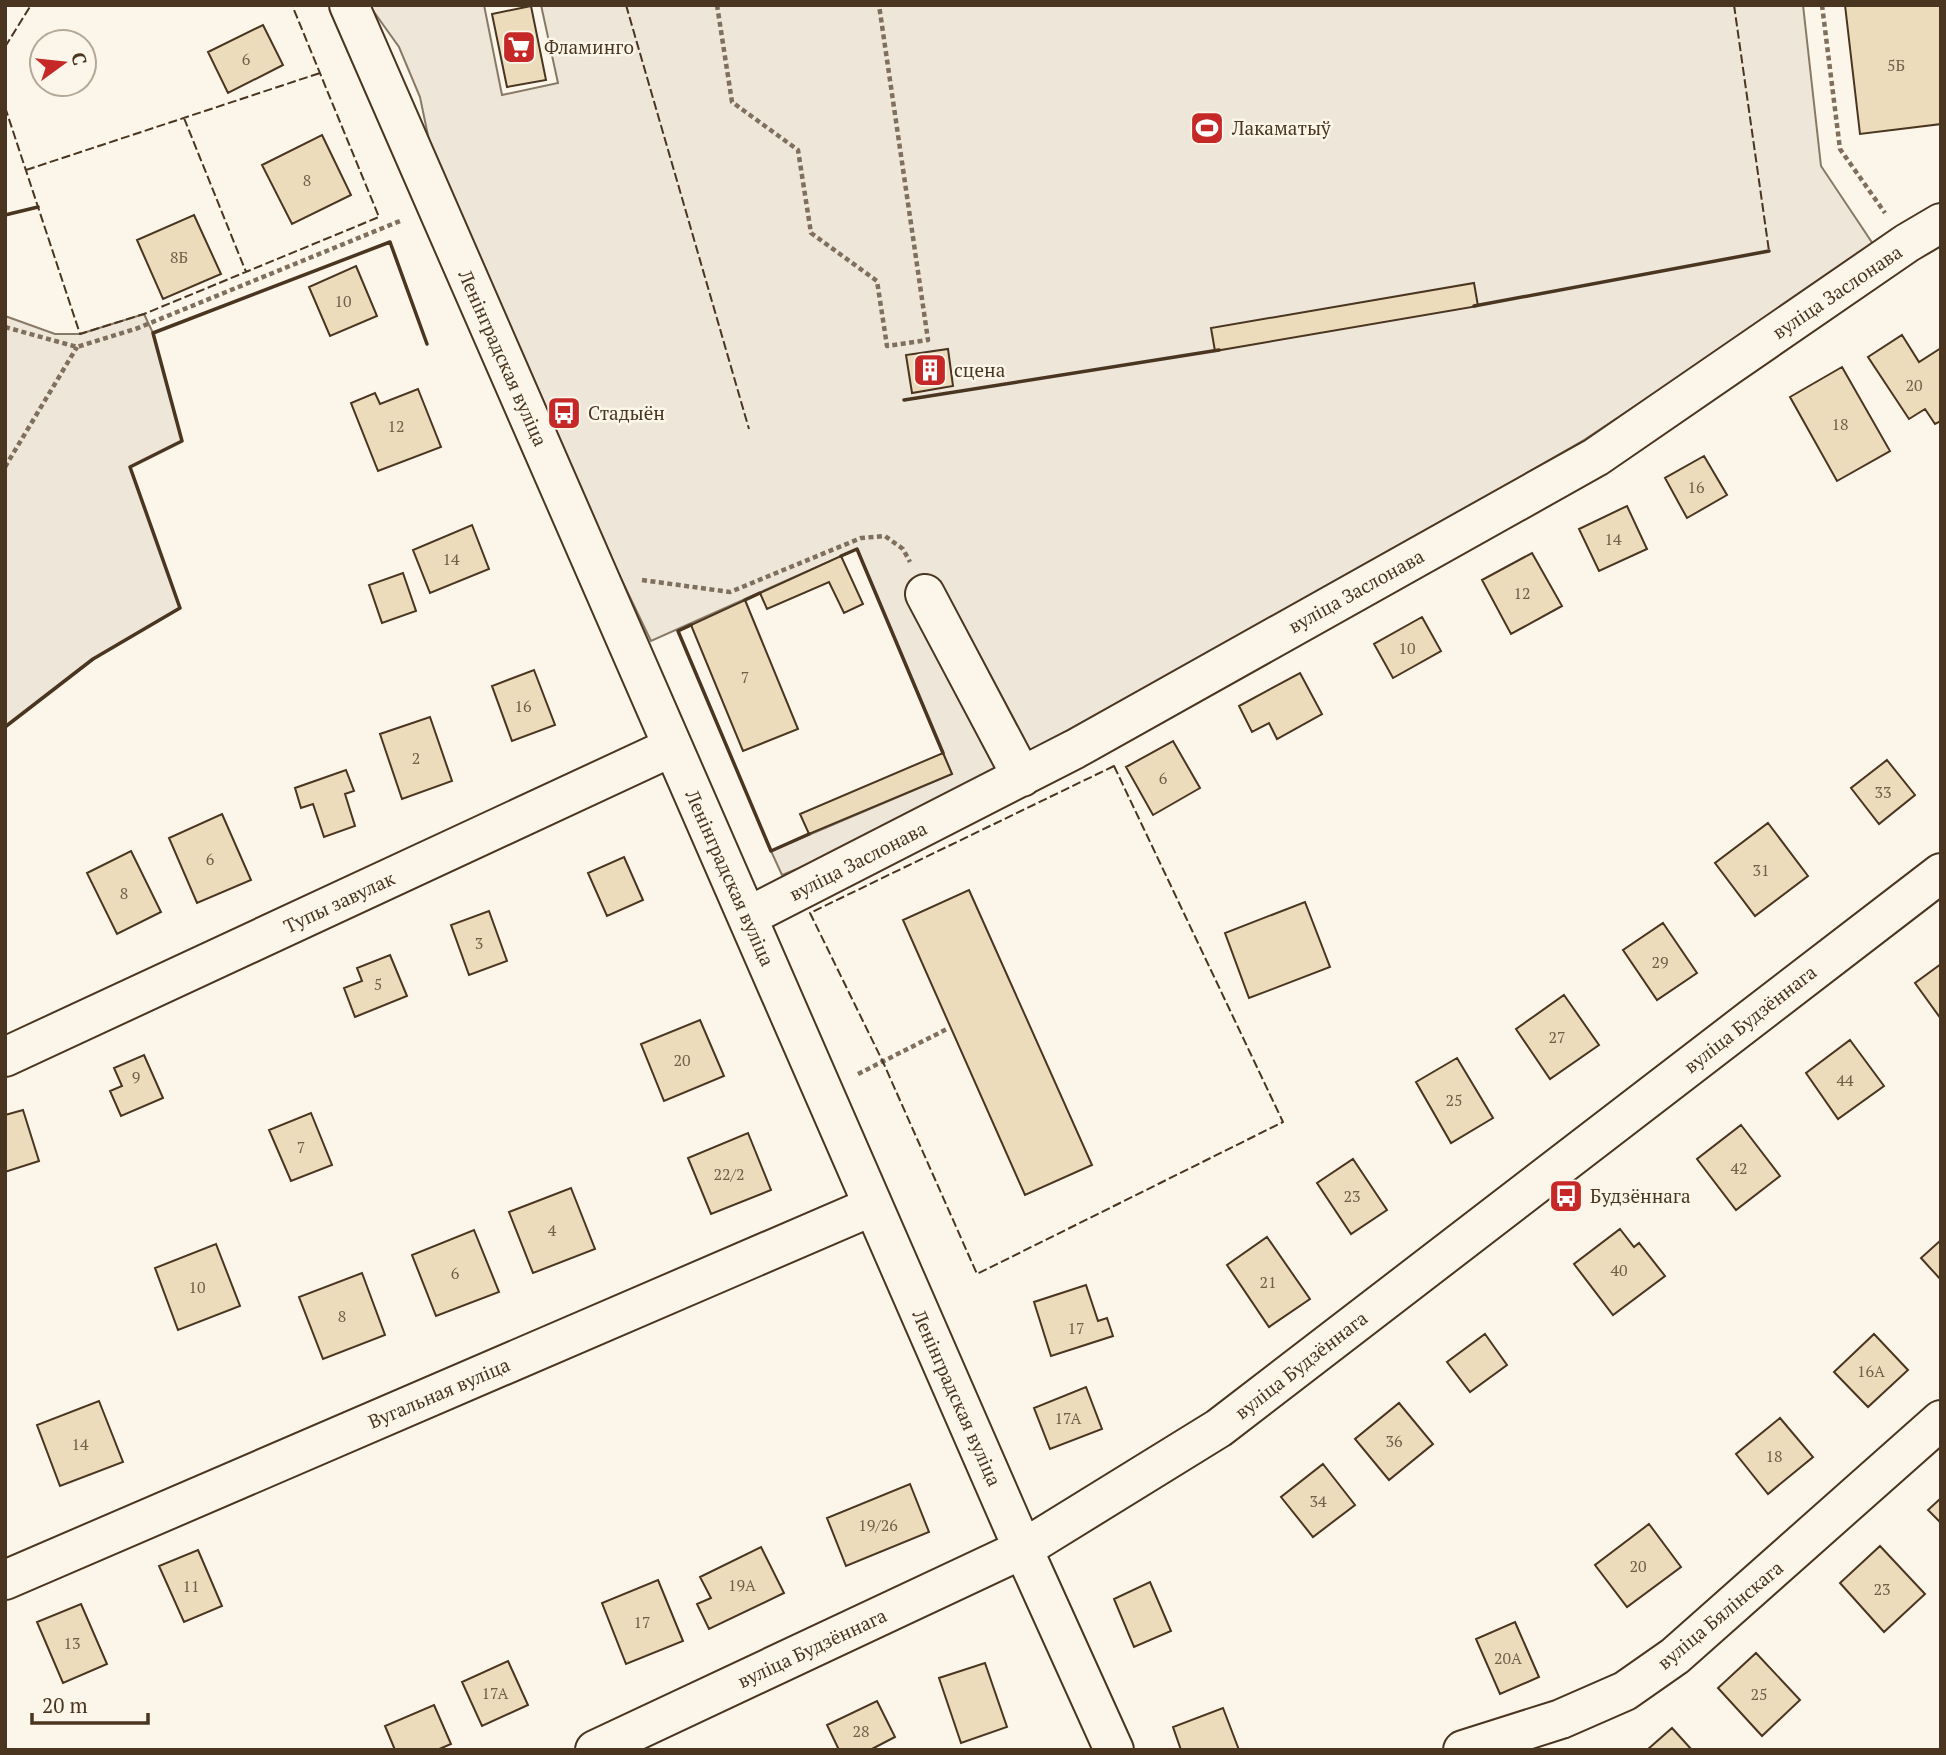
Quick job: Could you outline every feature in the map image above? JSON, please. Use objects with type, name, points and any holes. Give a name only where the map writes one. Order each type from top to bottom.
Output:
[{"type":"street","name":"Ленінградская вуліца","points":[[349,5],[1023,1549],[1114,1750]]},
{"type":"street","name":"вуліца Заслонава","points":[[747,917],[1022,777],[1596,457],[1907,243],[1941,223]]},
{"type":"street","points":[[925,594],[1022,777]]},
{"type":"street","name":"Тупы завулак","points":[[5,1057],[672,747]]},
{"type":"street","name":"вуліца Будзённага","points":[[594,1750],[1023,1549],[1219,1427],[1941,873]]},
{"type":"street","name":"Вугальная вуліца","points":[[5,1580],[873,1206]]},
{"type":"street","name":"вуліца Бялінскага","points":[[1463,1750],[1561,1719],[1625,1691],[1665,1663],[1941,1420]]},
{"type":"path","points":[[717,5],[732,102],[798,150],[811,233],[877,281],[887,346],[928,340],[879,5]]},
{"type":"path","points":[[1822,5],[1840,149],[1907,243]]},
{"type":"path","points":[[5,327],[77,347],[138,328],[437,206]]},
{"type":"path","points":[[5,467],[77,347]]},
{"type":"path","points":[[597,575],[730,592],[861,538],[885,536],[903,549],[925,594]]},
{"type":"path","points":[[823,1091],[949,1028]]},
{"type":"shaded area","points":[[369,5],[484,5],[502,95],[558,83],[541,5],[1803,5],[1821,166],[1875,247],[1584,440],[1370,564],[989,774],[835,854],[782,875],[771,851],[952,774],[857,549],[651,641],[432,155],[420,97],[399,47]]},
{"type":"shaded area","points":[[144,314],[153,333],[182,441],[130,467],[180,608],[93,659],[5,727],[5,316],[55,334],[80,334]]},
{"type":"building","points":[[1845,5],[1941,5],[1941,124],[1860,134]]},
{"type":"building","name":"Фламинго","points":[[531,6],[546,80],[507,87],[492,14]]},
{"type":"building","points":[[263,25],[283,65],[228,93],[208,52]]},
{"type":"building","points":[[322,135],[351,195],[292,224],[262,165]]},
{"type":"building","points":[[194,215],[221,274],[163,299],[137,240]]},
{"type":"building","points":[[356,266],[377,316],[330,336],[309,287]]},
{"type":"building","points":[[1474,283],[1478,306],[1215,351],[1211,328]]},
{"type":"building","points":[[1902,335],[1919,362],[1941,348],[1941,421],[1935,424],[1925,409],[1909,419],[1868,357]]},
{"type":"building","name":"сцена","points":[[948,349],[953,386],[912,393],[906,355]]},
{"type":"building","points":[[1842,367],[1890,451],[1837,481],[1790,397]]},
{"type":"building","points":[[418,389],[441,447],[378,471],[351,403],[375,393],[380,404]]},
{"type":"building","points":[[1704,456],[1727,495],[1687,518],[1665,478]]},
{"type":"building","points":[[1627,506],[1647,549],[1599,571],[1579,529]]},
{"type":"building","points":[[472,525],[489,569],[430,593],[413,550]]},
{"type":"building","points":[[1532,553],[1562,606],[1511,634],[1482,580]]},
{"type":"building","points":[[841,556],[863,604],[844,613],[829,582],[767,609],[760,593]]},
{"type":"building","points":[[403,573],[416,611],[382,623],[369,585]]},
{"type":"building","points":[[745,600],[798,729],[743,751],[691,625]]},
{"type":"building","points":[[1422,617],[1441,651],[1393,678],[1374,644]]},
{"type":"building","points":[[534,670],[555,725],[512,741],[492,686]]},
{"type":"building","points":[[1300,673],[1322,714],[1277,739],[1269,723],[1252,732],[1239,706]]},
{"type":"building","points":[[430,717],[452,781],[402,799],[380,734]]},
{"type":"building","points":[[1173,741],[1200,788],[1153,815],[1126,767]]},
{"type":"building","points":[[943,753],[952,774],[809,834],[800,814]]},
{"type":"building","points":[[1887,760],[1915,795],[1879,824],[1851,788]]},
{"type":"building","points":[[346,770],[354,791],[345,794],[355,826],[324,837],[313,804],[301,808],[295,788]]},
{"type":"building","points":[[222,814],[251,880],[197,903],[169,838]]},
{"type":"building","points":[[1768,823],[1808,876],[1755,916],[1715,863]]},
{"type":"building","points":[[131,851],[161,912],[117,934],[87,873]]},
{"type":"building","points":[[624,857],[643,900],[607,916],[588,873]]},
{"type":"building","points":[[969,890],[1092,1165],[1025,1195],[903,920]]},
{"type":"building","points":[[1305,902],[1330,967],[1249,998],[1225,933]]},
{"type":"building","points":[[489,911],[507,961],[469,975],[451,925]]},
{"type":"building","points":[[1663,923],[1697,973],[1657,1000],[1623,950]]},
{"type":"building","points":[[390,955],[407,996],[355,1017],[344,988],[362,981],[357,968]]},
{"type":"building","points":[[1941,964],[1941,1019],[1915,983]]},
{"type":"building","points":[[1564,995],[1599,1045],[1550,1079],[1516,1029]]},
{"type":"building","points":[[700,1020],[724,1076],[664,1101],[641,1044]]},
{"type":"building","points":[[1850,1040],[1884,1086],[1838,1119],[1806,1073]]},
{"type":"building","points":[[144,1055],[163,1098],[121,1116],[110,1091],[122,1086],[114,1068]]},
{"type":"building","points":[[1457,1058],[1493,1118],[1451,1143],[1416,1082]]},
{"type":"building","points":[[23,1110],[39,1161],[5,1172],[5,1115]]},
{"type":"building","points":[[311,1113],[332,1165],[291,1181],[269,1130]]},
{"type":"building","points":[[1741,1125],[1780,1176],[1736,1210],[1697,1159]]},
{"type":"building","points":[[748,1133],[771,1190],[711,1214],[688,1158]]},
{"type":"building","points":[[1353,1159],[1387,1210],[1351,1234],[1317,1183]]},
{"type":"building","points":[[571,1188],[595,1249],[533,1273],[509,1212]]},
{"type":"building","points":[[1620,1229],[1634,1247],[1639,1243],[1665,1276],[1613,1315],[1574,1264]]},
{"type":"building","points":[[474,1230],[499,1292],[436,1316],[412,1255]]},
{"type":"building","points":[[1267,1237],[1310,1299],[1269,1327],[1227,1265]]},
{"type":"building","points":[[1941,1240],[1941,1280],[1921,1258]]},
{"type":"building","points":[[216,1244],[240,1306],[178,1330],[155,1268]]},
{"type":"building","points":[[362,1273],[385,1335],[323,1359],[299,1297]]},
{"type":"building","points":[[1086,1285],[1098,1321],[1107,1318],[1113,1336],[1051,1356],[1034,1302]]},
{"type":"building","points":[[1485,1334],[1507,1365],[1470,1392],[1447,1362]]},
{"type":"building","points":[[1874,1334],[1908,1370],[1868,1407],[1834,1372]]},
{"type":"building","points":[[1086,1387],[1102,1429],[1050,1449],[1034,1408]]},
{"type":"building","points":[[99,1401],[123,1462],[60,1486],[37,1425]]},
{"type":"building","points":[[1399,1403],[1433,1444],[1389,1480],[1355,1439]]},
{"type":"building","points":[[1780,1418],[1813,1457],[1768,1494],[1736,1454]]},
{"type":"building","points":[[1323,1464],[1355,1505],[1313,1537],[1281,1497]]},
{"type":"building","points":[[910,1484],[929,1532],[846,1566],[827,1518]]},
{"type":"building","points":[[1941,1498],[1941,1523],[1928,1510]]},
{"type":"building","points":[[1649,1524],[1681,1567],[1627,1607],[1595,1565]]},
{"type":"building","points":[[1880,1546],[1925,1594],[1884,1632],[1840,1583]]},
{"type":"building","points":[[761,1547],[784,1593],[709,1629],[697,1604],[711,1598],[700,1577]]},
{"type":"building","points":[[198,1550],[222,1606],[184,1622],[159,1566]]},
{"type":"building","points":[[658,1580],[683,1641],[626,1664],[602,1603]]},
{"type":"building","points":[[1150,1582],[1171,1631],[1134,1647],[1114,1599]]},
{"type":"building","points":[[81,1604],[107,1664],[63,1683],[37,1622]]},
{"type":"building","points":[[1515,1622],[1539,1677],[1500,1694],[1476,1639]]},
{"type":"building","points":[[1756,1653],[1800,1700],[1762,1736],[1718,1688]]},
{"type":"building","points":[[508,1661],[528,1705],[482,1726],[462,1682]]},
{"type":"building","points":[[985,1663],[1007,1727],[961,1743],[939,1678]]},
{"type":"building","points":[[877,1701],[895,1737],[870,1750],[839,1750],[827,1725]]},
{"type":"building","points":[[434,1705],[451,1744],[437,1750],[395,1750],[385,1726]]},
{"type":"building","points":[[1223,1708],[1239,1750],[1181,1750],[1173,1727]]},
{"type":"building","points":[[1672,1728],[1692,1750],[1647,1750]]},
{"type":"fence","points":[[5,47],[31,5]]},
{"type":"fence","points":[[5,107],[80,334],[144,314],[379,217],[292,5]]},
{"type":"fence","points":[[626,5],[749,429]]},
{"type":"fence","points":[[1734,5],[1769,251]]},
{"type":"fence","points":[[26,170],[320,73]]},
{"type":"fence","points":[[184,118],[246,272]]},
{"type":"fence","points":[[1114,766],[1283,1122],[977,1274],[883,1062],[810,913],[1114,766]]},
{"type":"wall","points":[[5,215],[38,207]]},
{"type":"wall","points":[[5,727],[93,659],[180,608],[130,467],[182,441],[153,333],[390,242],[427,344]]},
{"type":"wall","points":[[1474,306],[1769,251]]},
{"type":"wall","points":[[904,400],[1219,350]]},
{"type":"wall","points":[[841,556],[857,549],[943,753]]},
{"type":"wall","points":[[745,600],[760,593]]},
{"type":"wall","points":[[691,625],[678,631],[771,851],[809,834]]},
{"type":"place","name":"Фламинго","points":[[519,47]]},
{"type":"place","name":"Лакаматыў","points":[[1207,128]]},
{"type":"place","name":"сцена","points":[[930,370]]},
{"type":"place","name":"Стадыён","points":[[564,413]]},
{"type":"place","name":"Будзённага","points":[[1566,1196]]}]
